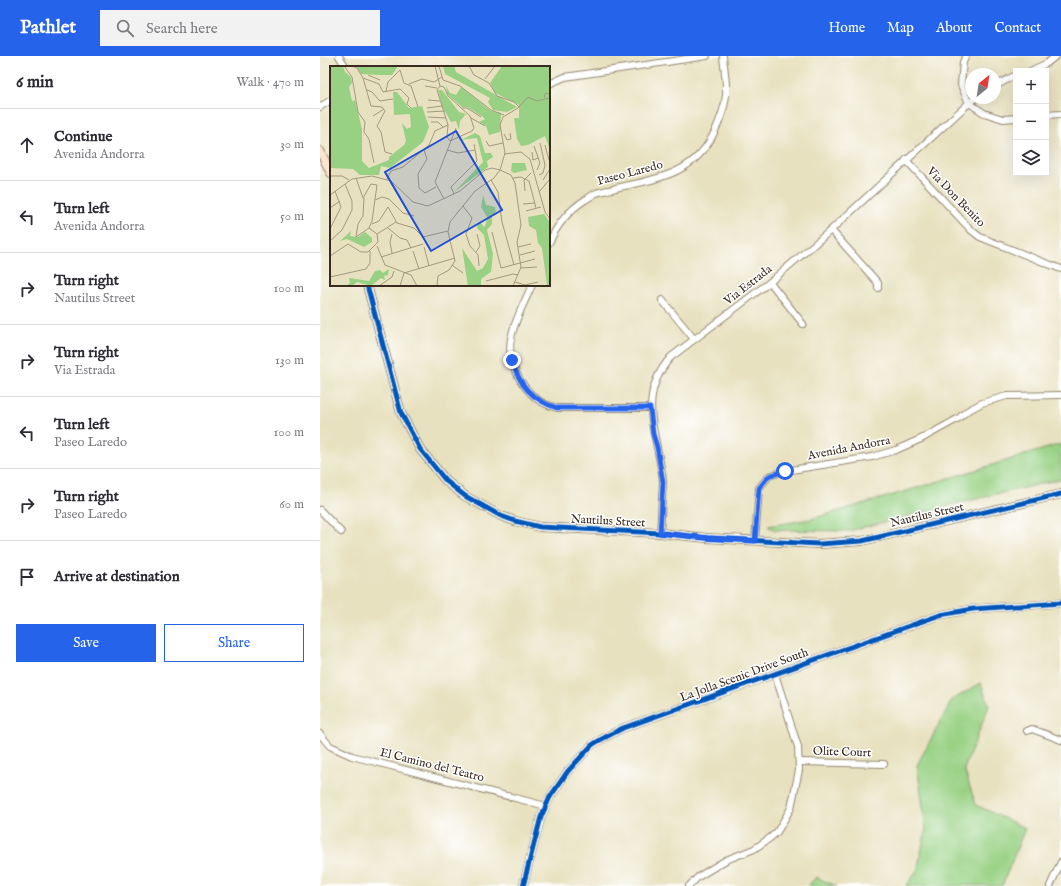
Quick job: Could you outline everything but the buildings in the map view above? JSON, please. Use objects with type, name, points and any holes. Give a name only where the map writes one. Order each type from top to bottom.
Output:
[{"type":"main road","points":[[320,151],[330,172]]},
{"type":"main road","name":"Nautilus Street","points":[[367,286],[401,413],[420,449],[446,481],[465,496],[501,516],[515,521],[540,527],[660,533],[707,538],[819,544],[862,541],[1061,494]]},
{"type":"street","points":[[339,56],[345,66]]},
{"type":"street","points":[[550,84],[565,77],[707,56]]},
{"type":"street","name":"Paseo Laredo","points":[[550,240],[565,216],[578,204],[595,193],[659,178],[677,172],[702,152],[721,120],[726,95],[723,56]]},
{"type":"street","points":[[965,94],[961,85],[963,62],[966,56]]},
{"type":"street","points":[[1037,68],[1048,63],[1056,56]]},
{"type":"street","points":[[1001,83],[1013,77]]},
{"type":"street","points":[[320,107],[330,101]]},
{"type":"street","name":"Via Estrada","points":[[660,533],[663,482],[657,447],[653,434],[650,408],[651,397],[657,378],[666,362],[770,282],[831,230],[968,104]]},
{"type":"street","points":[[970,104],[984,113],[1003,119],[1013,118]]},
{"type":"street","points":[[1049,115],[1061,114]]},
{"type":"street","name":"Via Don Benito","points":[[906,160],[971,230],[980,237],[1061,269]]},
{"type":"street","points":[[831,230],[878,283],[878,288]]},
{"type":"street","points":[[770,282],[802,324]]},
{"type":"street","points":[[532,286],[512,334],[510,344],[512,360],[516,373],[523,385],[538,400],[557,408],[650,408]]},
{"type":"street","points":[[662,300],[694,339]]},
{"type":"street","name":"Avenida Andorra","points":[[755,541],[759,488],[769,476],[785,471],[872,457],[896,450],[923,438],[982,403],[1007,396],[1061,395]]},
{"type":"street","points":[[320,510],[341,532]]},
{"type":"street","name":"La Jolla Scenic Drive South","points":[[523,886],[541,817],[550,797],[568,771],[592,745],[600,740],[623,728],[940,615],[974,610],[1061,603]]},
{"type":"street","points":[[689,886],[698,877],[726,860],[754,849],[770,838],[777,832],[791,808],[799,770],[798,747],[775,674]]},
{"type":"street","points":[[1027,731],[1032,728],[1061,740]]},
{"type":"street","name":"El Camino del Teatro","points":[[320,734],[330,746],[352,756],[546,806]]},
{"type":"street","name":"Olite Court","points":[[799,762],[884,764]]},
{"type":"street","points":[[1050,886],[1061,862]]},
{"type":"green space","points":[[1061,444],[1061,479],[849,531],[775,530],[768,526],[811,519]]},
{"type":"green space","points":[[981,683],[989,706],[964,769],[976,805],[1025,828],[1002,886],[906,886],[917,871],[926,829],[917,765],[952,700]]},
{"type":"green space","points":[[816,877],[836,886],[808,886]]},
{"type":"cycle path","points":[[367,286],[401,413],[420,449],[446,481],[465,496],[501,516],[515,521],[540,527],[660,533],[707,538],[819,544],[862,541],[1061,494]]},
{"type":"cycle path","points":[[523,886],[541,817],[550,797],[568,771],[592,745],[600,740],[623,728],[940,615],[973,609],[1061,603]]},
{"type":"route","points":[[512,360],[516,373],[523,385],[538,400],[547,405],[557,408],[650,408],[653,434],[657,447],[663,482],[660,533],[755,541],[759,488],[769,476],[785,471]]}]
